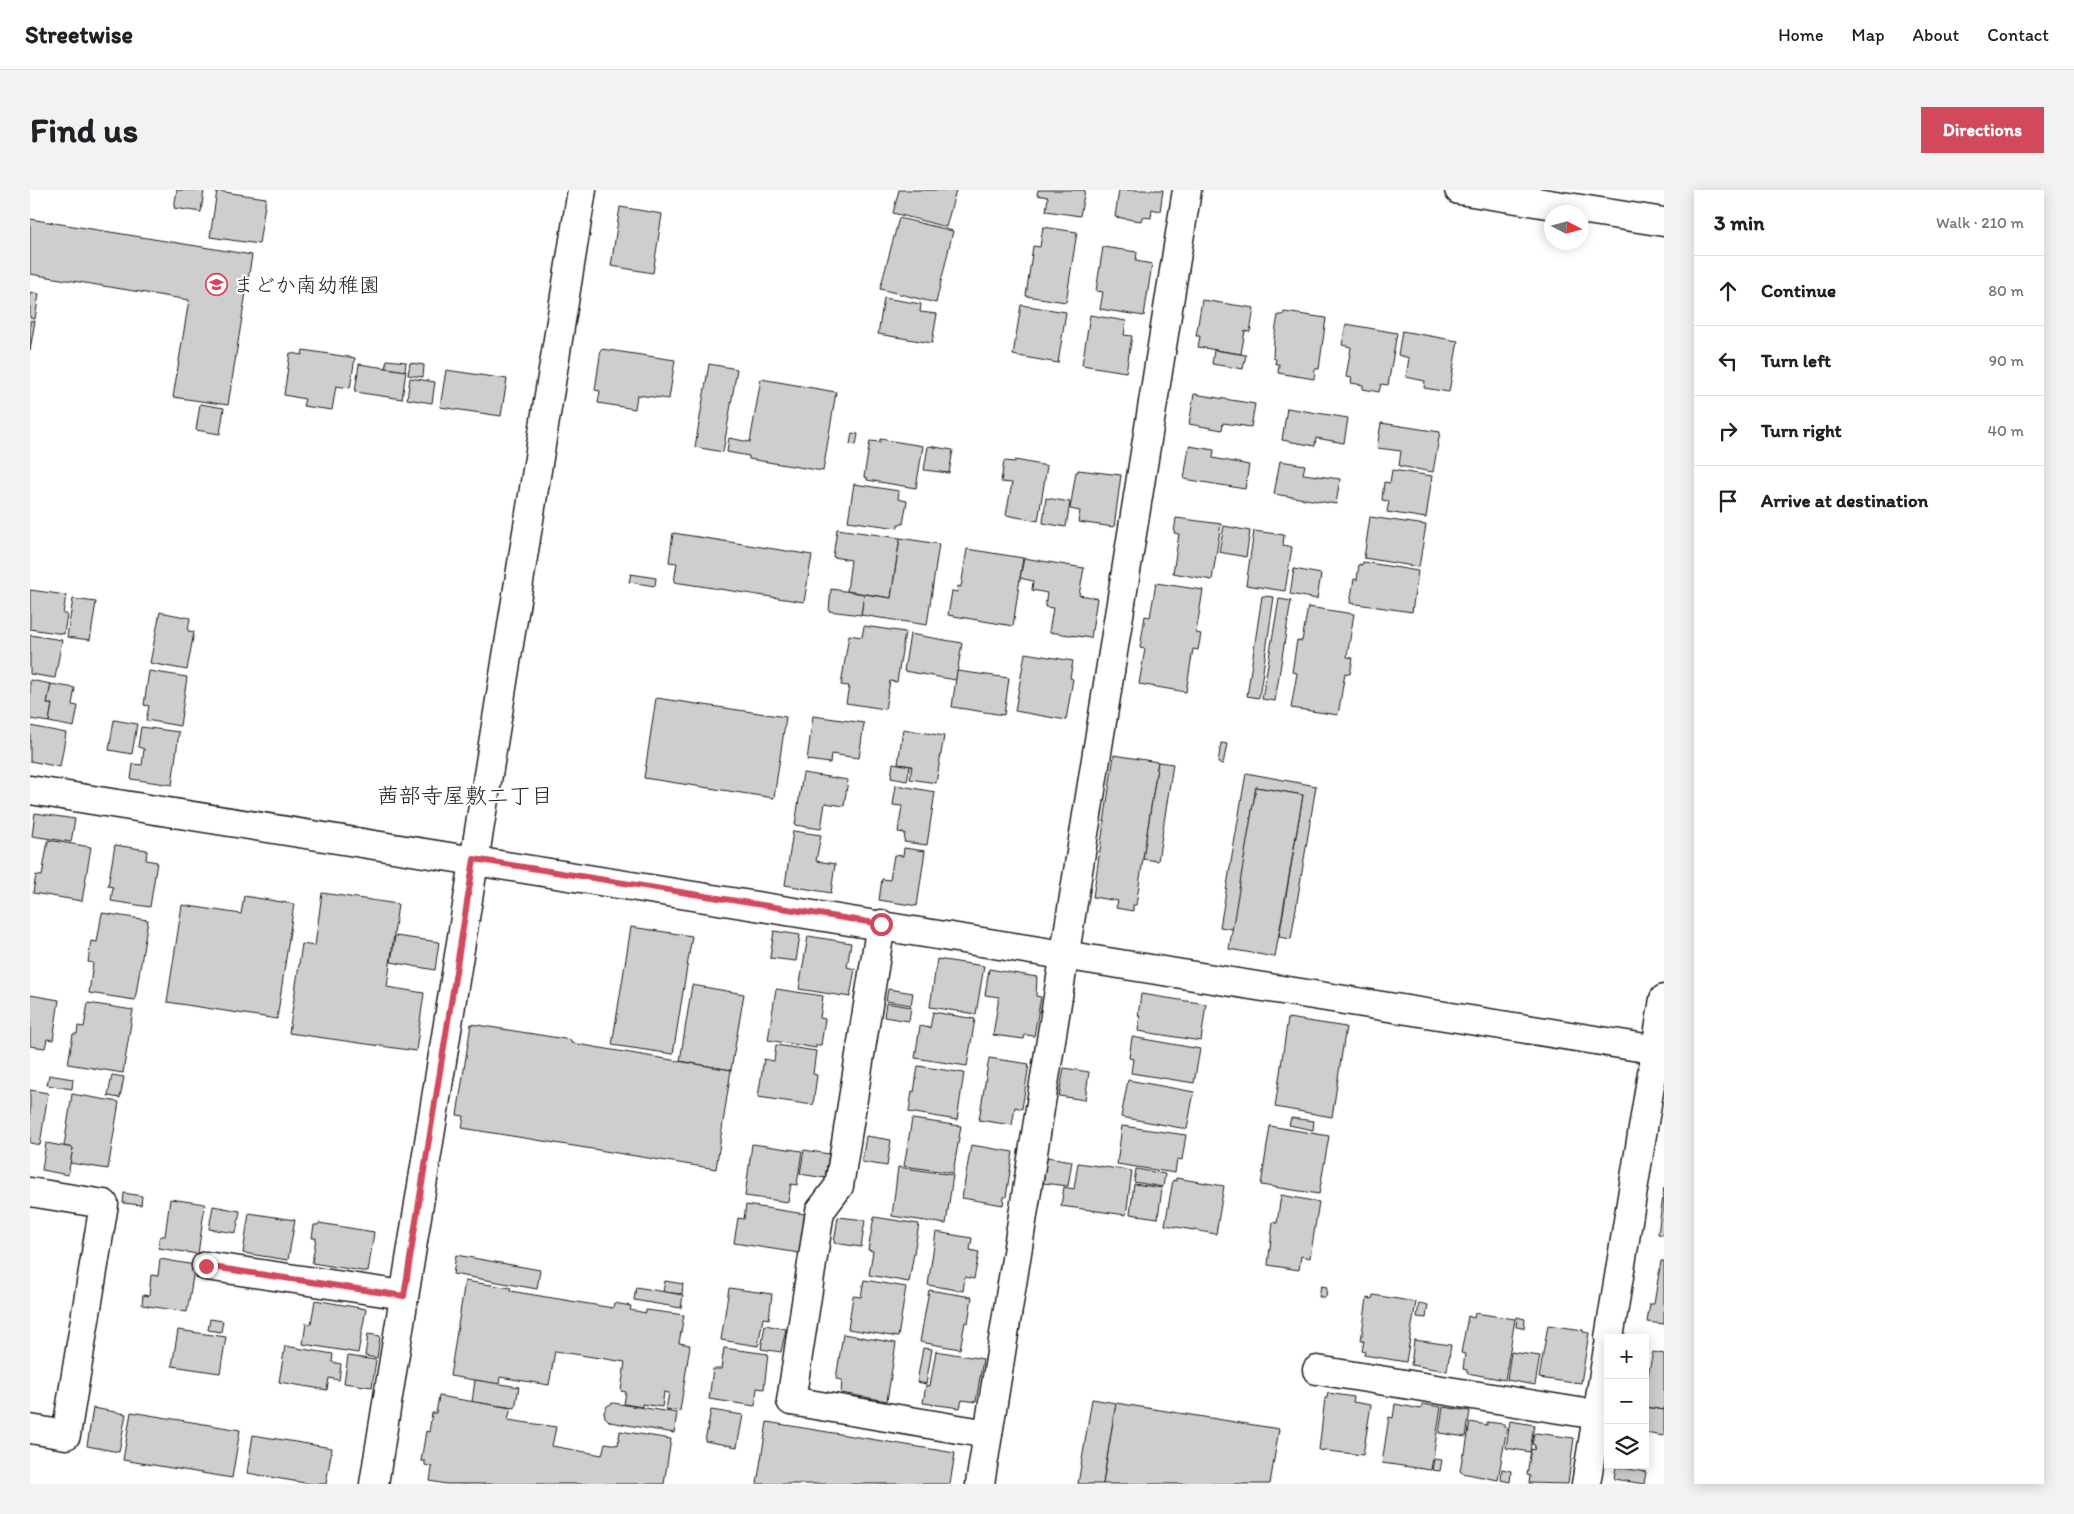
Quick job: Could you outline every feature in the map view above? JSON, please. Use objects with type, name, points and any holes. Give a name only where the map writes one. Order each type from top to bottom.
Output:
[{"type":"street","points":[[374,1484],[582,190]]},
{"type":"street","points":[[980,1484],[1187,190]]},
{"type":"street","points":[[1459,190],[1664,222]]},
{"type":"street","points":[[30,790],[474,859],[1660,1050]]},
{"type":"street","points":[[881,924],[839,1186],[820,1211],[791,1401],[988,1434]]},
{"type":"street","points":[[1611,1334],[1660,1050],[1664,998]]},
{"type":"street","points":[[30,1192],[104,1204],[66,1435],[30,1429]]},
{"type":"street","points":[[206,1266],[404,1296]]},
{"type":"street","points":[[1317,1370],[1597,1415]]},
{"type":"street","points":[[1586,1484],[1604,1373]]},
{"type":"building","points":[[177,190],[204,190],[201,212],[174,208]]},
{"type":"building","points":[[899,190],[956,190],[946,227],[893,213]]},
{"type":"building","points":[[1038,190],[1085,190],[1080,216],[1046,211],[1048,197],[1037,195]]},
{"type":"building","points":[[1119,190],[1163,190],[1160,211],[1152,209],[1151,218],[1142,217],[1141,221],[1115,217]]},
{"type":"building","points":[[217,191],[266,198],[259,244],[210,237]]},
{"type":"building","points":[[620,207],[662,214],[653,273],[611,266]]},
{"type":"building","points":[[899,218],[953,231],[936,303],[880,289]]},
{"type":"building","points":[[30,219],[252,255],[228,405],[173,397],[189,300],[30,274]]},
{"type":"building","points":[[1043,227],[1077,232],[1066,302],[1026,296],[1033,246],[1040,247]]},
{"type":"building","points":[[1103,247],[1137,252],[1136,261],[1152,264],[1144,316],[1100,309],[1103,292],[1096,291]]},
{"type":"building","points":[[30,292],[39,294],[35,319],[30,318]]},
{"type":"building","points":[[884,298],[921,304],[920,312],[937,314],[932,343],[878,334]]},
{"type":"building","points":[[1202,300],[1254,308],[1250,332],[1245,331],[1241,354],[1198,347],[1200,336],[1196,336]]},
{"type":"building","points":[[1021,305],[1066,312],[1058,363],[1013,355]]},
{"type":"building","points":[[1284,312],[1326,318],[1319,369],[1315,369],[1314,379],[1278,373],[1279,364],[1275,364],[1276,359],[1273,358],[1274,339],[1278,315],[1283,315]]},
{"type":"building","points":[[1090,315],[1126,321],[1124,335],[1132,336],[1126,372],[1082,365]]},
{"type":"building","points":[[30,321],[35,321],[30,350]]},
{"type":"building","points":[[1346,324],[1397,333],[1388,385],[1381,384],[1379,392],[1363,389],[1363,385],[1351,383],[1352,378],[1346,377],[1351,347],[1342,345]]},
{"type":"building","points":[[1402,331],[1458,341],[1449,392],[1424,388],[1425,381],[1406,377],[1409,358],[1398,355]]},
{"type":"building","points":[[601,349],[675,360],[669,399],[637,395],[635,409],[598,403],[600,391],[595,390]]},
{"type":"building","points":[[303,350],[355,358],[350,388],[336,386],[332,410],[303,406],[305,399],[284,395],[290,353],[302,355]]},
{"type":"building","points":[[1214,350],[1246,355],[1243,369],[1212,364]]},
{"type":"building","points":[[387,360],[406,362],[405,371],[385,368]]},
{"type":"building","points":[[410,363],[424,365],[423,377],[408,375]]},
{"type":"building","points":[[359,364],[406,371],[402,399],[355,392]]},
{"type":"building","points":[[709,364],[737,369],[723,452],[695,447]]},
{"type":"building","points":[[446,370],[507,379],[501,416],[440,407]]},
{"type":"building","points":[[410,378],[435,382],[432,403],[407,399]]},
{"type":"building","points":[[761,379],[836,392],[823,471],[749,459],[749,456],[727,452],[729,438],[750,442]]},
{"type":"building","points":[[1194,394],[1255,404],[1251,427],[1223,423],[1222,430],[1189,424]]},
{"type":"building","points":[[200,404],[224,408],[220,434],[196,430]]},
{"type":"building","points":[[1287,408],[1348,418],[1344,443],[1316,438],[1315,446],[1282,440]]},
{"type":"building","points":[[1381,423],[1440,432],[1433,472],[1399,466],[1401,451],[1377,448]]},
{"type":"building","points":[[852,433],[858,434],[856,445],[850,444]]},
{"type":"building","points":[[880,439],[923,446],[916,488],[867,480],[864,477],[870,441],[880,442]]},
{"type":"building","points":[[928,446],[953,450],[949,473],[924,470]]},
{"type":"building","points":[[1189,446],[1214,450],[1213,458],[1249,465],[1245,489],[1184,479]]},
{"type":"building","points":[[1015,460],[1047,466],[1038,521],[1006,515],[1012,483],[1001,482],[1004,461],[1015,462]]},
{"type":"building","points":[[1280,461],[1305,465],[1303,474],[1340,479],[1336,504],[1274,494]]},
{"type":"building","points":[[1078,470],[1121,475],[1114,527],[1078,522],[1080,511],[1070,509],[1076,472]]},
{"type":"building","points":[[1392,470],[1432,476],[1426,518],[1387,512],[1389,501],[1382,500],[1384,482],[1390,483]]},
{"type":"building","points":[[854,484],[899,491],[898,499],[907,501],[903,524],[898,524],[898,528],[848,521]]},
{"type":"building","points":[[1046,498],[1070,502],[1066,527],[1043,523]]},
{"type":"building","points":[[1370,517],[1426,525],[1419,567],[1364,558]]},
{"type":"building","points":[[1176,518],[1221,524],[1212,580],[1173,573],[1179,534],[1174,533]]},
{"type":"building","points":[[1224,526],[1250,531],[1246,557],[1219,552]]},
{"type":"building","points":[[837,529],[900,538],[891,598],[847,591],[851,560],[833,557]]},
{"type":"building","points":[[1254,531],[1284,535],[1283,545],[1292,547],[1285,591],[1246,585]]},
{"type":"building","points":[[673,533],[812,555],[804,602],[674,582],[677,563],[669,562]]},
{"type":"building","points":[[900,538],[939,544],[927,625],[861,615],[864,594],[891,598]]},
{"type":"building","points":[[967,549],[1023,558],[1013,626],[948,615],[952,591],[957,592],[958,586],[961,587]]},
{"type":"building","points":[[1024,558],[1084,568],[1079,595],[1097,598],[1091,638],[1049,632],[1053,608],[1045,607],[1047,593],[1032,590],[1033,581],[1020,578]]},
{"type":"building","points":[[1363,562],[1418,571],[1412,612],[1350,603],[1354,579],[1357,580],[1359,564],[1362,565]]},
{"type":"building","points":[[1294,569],[1321,574],[1317,599],[1290,594]]},
{"type":"building","points":[[631,574],[656,578],[655,586],[629,582]]},
{"type":"building","points":[[1156,583],[1203,590],[1196,633],[1201,634],[1198,650],[1193,649],[1186,692],[1139,684],[1145,649],[1140,648],[1145,616],[1150,617]]},
{"type":"building","points":[[831,589],[864,594],[861,615],[829,611]]},
{"type":"building","points":[[30,590],[66,595],[63,614],[67,614],[64,634],[30,629]]},
{"type":"building","points":[[1262,596],[1274,597],[1259,698],[1247,696]]},
{"type":"building","points":[[73,599],[96,602],[90,640],[67,637]]},
{"type":"building","points":[[1279,599],[1291,601],[1275,701],[1262,699]]},
{"type":"building","points":[[1308,607],[1354,614],[1347,657],[1353,658],[1350,674],[1345,673],[1338,715],[1291,708],[1297,673],[1292,672],[1297,640],[1302,641]]},
{"type":"building","points":[[160,612],[190,618],[188,631],[194,632],[187,670],[150,663]]},
{"type":"building","points":[[864,626],[905,632],[897,682],[890,681],[885,709],[846,703],[849,686],[841,685],[849,635],[862,637]]},
{"type":"building","points":[[910,634],[962,643],[956,680],[904,671]]},
{"type":"building","points":[[30,635],[62,640],[55,678],[30,674]]},
{"type":"building","points":[[1025,653],[1073,661],[1070,678],[1073,679],[1066,720],[1015,711]]},
{"type":"building","points":[[149,671],[187,677],[180,726],[146,720],[149,706],[144,705]]},
{"type":"building","points":[[957,671],[1009,678],[1004,715],[952,707]]},
{"type":"building","points":[[30,680],[51,684],[47,704],[52,704],[49,722],[30,719]]},
{"type":"building","points":[[51,684],[75,688],[72,705],[78,706],[74,727],[49,722],[52,704],[47,704]]},
{"type":"building","points":[[656,698],[786,717],[774,798],[644,778]]},
{"type":"building","points":[[813,716],[864,723],[859,758],[831,754],[830,763],[807,760]]},
{"type":"building","points":[[114,720],[137,724],[132,754],[109,750]]},
{"type":"building","points":[[30,726],[66,733],[60,767],[30,761]]},
{"type":"building","points":[[141,727],[179,732],[172,785],[131,779],[133,764],[142,765],[144,749],[138,747]]},
{"type":"building","points":[[903,729],[944,736],[936,783],[910,779],[912,766],[898,764]]},
{"type":"building","points":[[1221,743],[1227,744],[1223,764],[1218,763]]},
{"type":"building","points":[[1114,755],[1158,762],[1136,905],[1133,905],[1133,911],[1116,908],[1118,901],[1093,897]]},
{"type":"building","points":[[1158,762],[1173,764],[1158,861],[1143,859]]},
{"type":"building","points":[[893,763],[910,766],[907,781],[891,778]]},
{"type":"building","points":[[803,773],[848,780],[844,806],[825,803],[821,829],[795,825]]},
{"type":"building","points":[[1246,773],[1316,786],[1291,939],[1279,937],[1303,795],[1256,787],[1233,929],[1220,927]]},
{"type":"building","points":[[896,785],[935,792],[927,845],[904,842],[905,833],[898,832],[902,806],[893,805]]},
{"type":"building","points":[[1256,787],[1303,795],[1275,957],[1229,949]]},
{"type":"building","points":[[35,813],[75,819],[71,842],[32,836]]},
{"type":"building","points":[[793,831],[821,835],[816,861],[835,864],[831,893],[785,885]]},
{"type":"building","points":[[48,840],[91,847],[82,901],[33,893],[36,875],[42,876]]},
{"type":"building","points":[[115,845],[147,850],[146,860],[157,862],[150,907],[111,901],[113,887],[108,886]]},
{"type":"building","points":[[904,848],[925,851],[917,906],[879,900],[882,879],[890,880],[894,855],[903,856]]},
{"type":"building","points":[[322,893],[398,904],[387,987],[424,993],[416,1051],[289,1033],[302,944],[315,946]]},
{"type":"building","points":[[244,896],[294,904],[277,1019],[167,1002],[182,905],[241,914]]},
{"type":"building","points":[[102,913],[148,920],[135,1000],[89,993],[93,963],[88,962],[91,941],[97,942]]},
{"type":"building","points":[[631,927],[692,936],[673,1054],[612,1045]]},
{"type":"building","points":[[774,931],[800,935],[796,961],[770,958]]},
{"type":"building","points":[[395,936],[439,942],[435,970],[391,962]]},
{"type":"building","points":[[808,936],[851,943],[847,967],[855,969],[850,997],[799,989]]},
{"type":"building","points":[[937,959],[984,966],[976,1014],[930,1007]]},
{"type":"building","points":[[989,969],[1037,977],[1036,996],[1041,997],[1034,1036],[1025,1035],[1024,1039],[993,1035],[999,997],[985,995]]},
{"type":"building","points":[[692,985],[744,994],[731,1070],[680,1061]]},
{"type":"building","points":[[776,989],[823,996],[820,1018],[825,1019],[821,1045],[816,1045],[816,1048],[768,1040]]},
{"type":"building","points":[[888,989],[913,993],[911,1005],[886,1001]]},
{"type":"building","points":[[1141,994],[1206,1004],[1201,1041],[1138,1031]]},
{"type":"building","points":[[30,995],[59,1000],[53,1040],[47,1039],[45,1048],[30,1046]]},
{"type":"building","points":[[88,1003],[133,1010],[123,1073],[68,1064],[73,1034],[77,1034],[78,1026],[84,1027]]},
{"type":"building","points":[[886,1003],[911,1007],[909,1021],[884,1017]]},
{"type":"building","points":[[933,1012],[975,1019],[967,1066],[915,1058],[920,1026],[930,1028]]},
{"type":"building","points":[[1288,1018],[1346,1027],[1332,1117],[1275,1107]]},
{"type":"building","points":[[471,1024],[571,1040],[571,1043],[731,1070],[716,1169],[462,1128],[464,1116],[457,1115]]},
{"type":"building","points":[[1132,1037],[1200,1049],[1194,1083],[1131,1073],[1133,1059],[1129,1058]]},
{"type":"building","points":[[776,1045],[816,1051],[813,1074],[817,1075],[813,1105],[758,1097],[764,1059],[774,1061]]},
{"type":"building","points":[[989,1058],[1029,1064],[1022,1109],[1015,1107],[1012,1125],[979,1120]]},
{"type":"building","points":[[918,1066],[964,1073],[957,1120],[909,1112]]},
{"type":"building","points":[[1064,1068],[1089,1072],[1085,1100],[1059,1096]]},
{"type":"building","points":[[49,1075],[73,1079],[72,1089],[47,1085]]},
{"type":"building","points":[[112,1075],[124,1077],[120,1098],[108,1096]]},
{"type":"building","points":[[1128,1080],[1194,1092],[1187,1129],[1121,1117]]},
{"type":"building","points":[[30,1090],[48,1093],[40,1145],[30,1143]]},
{"type":"building","points":[[72,1094],[119,1102],[108,1169],[70,1163],[73,1148],[64,1146]]},
{"type":"building","points":[[1291,1118],[1314,1121],[1313,1130],[1289,1125]]},
{"type":"building","points":[[912,1119],[961,1126],[953,1173],[904,1166]]},
{"type":"building","points":[[1122,1126],[1186,1135],[1182,1160],[1177,1159],[1175,1173],[1117,1164]]},
{"type":"building","points":[[1270,1126],[1329,1136],[1319,1194],[1261,1185]]},
{"type":"building","points":[[866,1136],[891,1140],[887,1166],[862,1162]]},
{"type":"building","points":[[46,1143],[73,1148],[68,1175],[42,1170]]},
{"type":"building","points":[[752,1144],[802,1151],[797,1185],[791,1184],[788,1202],[745,1196]]},
{"type":"building","points":[[971,1145],[1013,1152],[1003,1205],[962,1198]]},
{"type":"building","points":[[804,1150],[829,1154],[825,1178],[800,1174]]},
{"type":"building","points":[[1047,1157],[1072,1161],[1068,1186],[1043,1183]]},
{"type":"building","points":[[1078,1163],[1132,1171],[1126,1215],[1061,1206],[1064,1187],[1074,1189]]},
{"type":"building","points":[[898,1167],[953,1175],[946,1224],[892,1216]]},
{"type":"building","points":[[1136,1169],[1165,1174],[1163,1187],[1134,1182]]},
{"type":"building","points":[[1176,1178],[1224,1186],[1216,1234],[1165,1225],[1173,1180],[1176,1181]]},
{"type":"building","points":[[1134,1184],[1162,1188],[1158,1218],[1130,1214]]},
{"type":"building","points":[[1664,1188],[1664,1235],[1658,1234]]},
{"type":"building","points":[[124,1193],[142,1196],[141,1205],[123,1203]]},
{"type":"building","points":[[1281,1195],[1319,1202],[1310,1258],[1301,1256],[1299,1270],[1268,1265],[1273,1222],[1277,1223]]},
{"type":"building","points":[[170,1199],[205,1204],[198,1254],[158,1248],[160,1236],[165,1236]]},
{"type":"building","points":[[746,1205],[805,1214],[799,1253],[734,1243],[738,1218],[744,1219]]},
{"type":"building","points":[[213,1206],[240,1211],[236,1233],[209,1229]]},
{"type":"building","points":[[249,1213],[295,1220],[288,1260],[243,1253]]},
{"type":"building","points":[[838,1217],[865,1220],[861,1247],[834,1243]]},
{"type":"building","points":[[874,1217],[919,1224],[909,1282],[869,1275],[873,1251],[868,1250]]},
{"type":"building","points":[[319,1223],[374,1232],[368,1272],[312,1263],[316,1238],[312,1238],[314,1225]]},
{"type":"building","points":[[936,1232],[972,1238],[970,1250],[979,1252],[974,1279],[965,1277],[963,1291],[928,1285]]},
{"type":"building","points":[[456,1255],[540,1270],[537,1289],[453,1274]]},
{"type":"building","points":[[160,1259],[195,1265],[187,1312],[142,1305],[143,1295],[149,1296],[151,1275],[158,1276]]},
{"type":"building","points":[[1661,1261],[1664,1261],[1664,1324],[1647,1322],[1650,1304],[1654,1304]]},
{"type":"building","points":[[864,1280],[906,1287],[898,1337],[848,1329],[853,1296],[861,1297]]},
{"type":"building","points":[[465,1281],[511,1288],[510,1291],[613,1308],[614,1303],[631,1306],[630,1310],[646,1313],[646,1310],[684,1315],[679,1343],[690,1345],[680,1411],[666,1409],[669,1393],[664,1392],[662,1407],[642,1404],[642,1407],[624,1404],[626,1392],[621,1391],[625,1362],[555,1351],[549,1385],[500,1377],[499,1384],[450,1376]]},
{"type":"building","points":[[665,1281],[683,1284],[682,1294],[663,1292]]},
{"type":"building","points":[[1321,1286],[1327,1287],[1326,1297],[1319,1297]]},
{"type":"building","points":[[636,1287],[683,1295],[681,1308],[634,1300]]},
{"type":"building","points":[[729,1288],[772,1294],[769,1319],[763,1318],[758,1346],[721,1340]]},
{"type":"building","points":[[929,1290],[972,1297],[968,1323],[965,1322],[960,1349],[920,1342]]},
{"type":"building","points":[[1373,1295],[1416,1302],[1406,1362],[1364,1355],[1365,1352],[1362,1351],[1364,1341],[1361,1341],[1367,1298],[1372,1299]]},
{"type":"building","points":[[315,1300],[366,1309],[358,1353],[303,1344],[306,1323],[311,1324]]},
{"type":"building","points":[[1419,1303],[1428,1305],[1426,1318],[1417,1317]]},
{"type":"building","points":[[1475,1313],[1515,1319],[1505,1380],[1467,1373],[1467,1370],[1463,1369],[1465,1354],[1461,1353],[1468,1316],[1474,1318]]},
{"type":"building","points":[[1517,1317],[1525,1319],[1524,1328],[1516,1327]]},
{"type":"building","points":[[210,1319],[223,1321],[221,1332],[208,1330]]},
{"type":"building","points":[[765,1325],[786,1329],[781,1352],[761,1349]]},
{"type":"building","points":[[1548,1325],[1583,1330],[1583,1332],[1589,1333],[1581,1383],[1539,1378]]},
{"type":"building","points":[[178,1330],[226,1337],[220,1373],[172,1366]]},
{"type":"building","points":[[368,1334],[380,1336],[377,1358],[365,1356]]},
{"type":"building","points":[[843,1334],[896,1343],[887,1401],[841,1393],[842,1380],[836,1379]]},
{"type":"building","points":[[1414,1340],[1451,1345],[1447,1371],[1411,1365]]},
{"type":"building","points":[[285,1346],[333,1354],[332,1362],[341,1364],[339,1380],[329,1378],[327,1390],[279,1382]]},
{"type":"building","points":[[724,1348],[768,1354],[764,1389],[757,1388],[755,1406],[709,1399],[713,1369],[721,1369]]},
{"type":"building","points":[[923,1348],[932,1349],[926,1384],[917,1382]]},
{"type":"building","points":[[936,1351],[983,1359],[976,1402],[962,1400],[960,1408],[923,1403],[926,1385],[930,1386]]},
{"type":"building","points":[[1511,1352],[1540,1356],[1535,1385],[1507,1380]]},
{"type":"building","points":[[1653,1352],[1664,1354],[1664,1410],[1649,1408],[1649,1370]]},
{"type":"building","points":[[348,1356],[376,1360],[372,1387],[344,1383]]},
{"type":"building","points":[[475,1380],[519,1387],[515,1408],[472,1402]]},
{"type":"building","points":[[1328,1393],[1354,1397],[1353,1402],[1371,1405],[1363,1455],[1319,1450],[1325,1398],[1327,1398]]},
{"type":"building","points":[[439,1396],[511,1408],[508,1420],[556,1427],[552,1446],[602,1455],[605,1443],[618,1445],[620,1431],[671,1439],[664,1484],[446,1484],[430,1481],[432,1467],[425,1465],[425,1461],[421,1461],[426,1431],[429,1432],[432,1413],[436,1413]]},
{"type":"building","points":[[1092,1399],[1116,1403],[1103,1484],[1078,1484]]},
{"type":"building","points":[[613,1403],[677,1413],[674,1433],[610,1422],[605,1417],[604,1412],[607,1406]]},
{"type":"building","points":[[1116,1403],[1279,1429],[1270,1484],[1103,1484]]},
{"type":"building","points":[[1395,1404],[1421,1409],[1422,1404],[1441,1407],[1431,1470],[1382,1463],[1389,1417],[1393,1418]]},
{"type":"building","points":[[1443,1407],[1470,1411],[1466,1437],[1439,1433]]},
{"type":"building","points":[[93,1408],[126,1414],[119,1452],[87,1446]]},
{"type":"building","points":[[1649,1408],[1664,1410],[1664,1436],[1649,1434]]},
{"type":"building","points":[[711,1410],[743,1415],[737,1447],[705,1441]]},
{"type":"building","points":[[131,1412],[240,1430],[232,1478],[123,1460]]},
{"type":"building","points":[[1510,1421],[1534,1425],[1530,1452],[1506,1448]]},
{"type":"building","points":[[767,1422],[955,1453],[950,1484],[757,1484]]},
{"type":"building","points":[[1470,1422],[1487,1425],[1487,1422],[1504,1424],[1504,1427],[1507,1427],[1498,1480],[1460,1471]]},
{"type":"building","points":[[1534,1434],[1574,1438],[1568,1484],[1529,1483],[1530,1476],[1527,1475],[1531,1449],[1534,1450],[1535,1445],[1532,1444]]},
{"type":"building","points":[[253,1435],[332,1448],[326,1484],[311,1484],[247,1473]]},
{"type":"building","points":[[1434,1459],[1442,1460],[1440,1471],[1432,1470]]},
{"type":"building","points":[[1502,1469],[1511,1471],[1510,1482],[1501,1480]]},
{"type":"building","points":[[1616,1469],[1646,1472],[1644,1484],[1614,1479]]},
{"type":"place","name":"まどか南幼稚園","points":[[217,284]]},
{"type":"district","name":"茜部寺屋敷二丁目","points":[[465,795]]},
{"type":"route","points":[[206,1266],[404,1296],[474,859],[881,924]]}]
